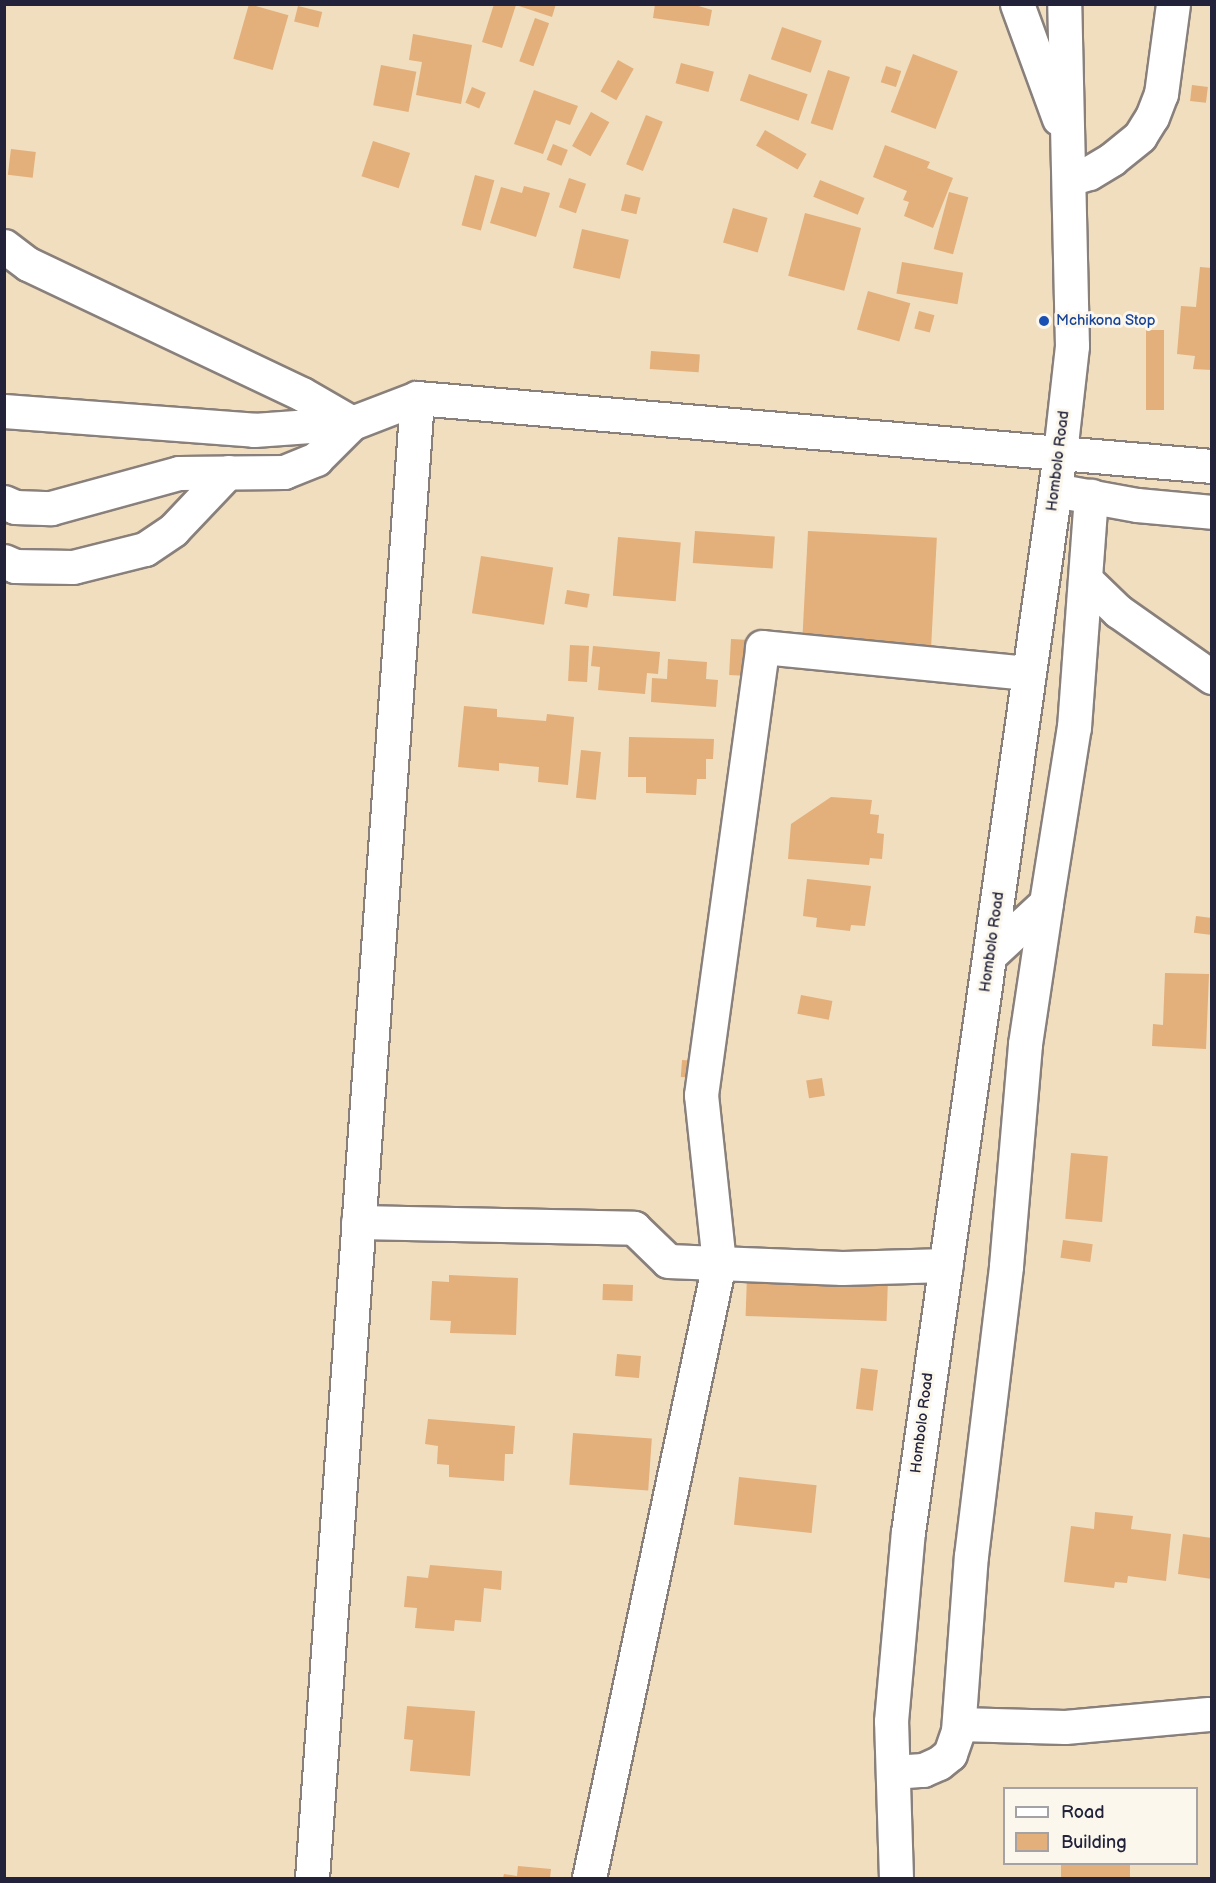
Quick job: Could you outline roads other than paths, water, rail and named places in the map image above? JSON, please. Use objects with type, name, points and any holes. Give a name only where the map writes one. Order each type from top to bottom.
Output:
[{"type":"street","points":[[1017,4],[1068,146]]},
{"type":"street","name":"Hombolo Road","points":[[896,1878],[891,1721],[908,1532],[1055,490],[1072,346],[1064,4]]},
{"type":"street","points":[[1069,179],[1112,159],[1140,136],[1152,117],[1161,94],[1173,4]]},
{"type":"street","points":[[4,246],[28,264],[302,394],[352,423]]},
{"type":"street","points":[[312,1878],[417,398]]},
{"type":"street","points":[[4,411],[254,429],[352,423],[417,398],[1212,466]]},
{"type":"street","points":[[4,502],[25,508],[51,508],[179,472],[284,472],[316,459],[352,423]]},
{"type":"street","points":[[4,561],[15,566],[73,567],[145,549],[173,530],[228,472]]},
{"type":"street","points":[[1055,490],[1212,512]]},
{"type":"street","points":[[892,1773],[923,1770],[939,1763],[950,1754],[959,1724],[971,1556],[1006,1266],[1025,1044],[1074,727],[1091,496]]},
{"type":"street","points":[[1086,580],[1118,611],[1212,677]]},
{"type":"street","points":[[589,1878],[719,1263],[701,1095],[762,647],[1029,674]]},
{"type":"street","points":[[990,955],[1046,903]]},
{"type":"street","points":[[358,1222],[634,1228],[668,1261],[842,1268],[946,1265]]},
{"type":"street","points":[[959,1724],[1065,1726],[1208,1714]]},
{"type":"place","name":"Mchikona Stop","points":[[1044,321]]}]
